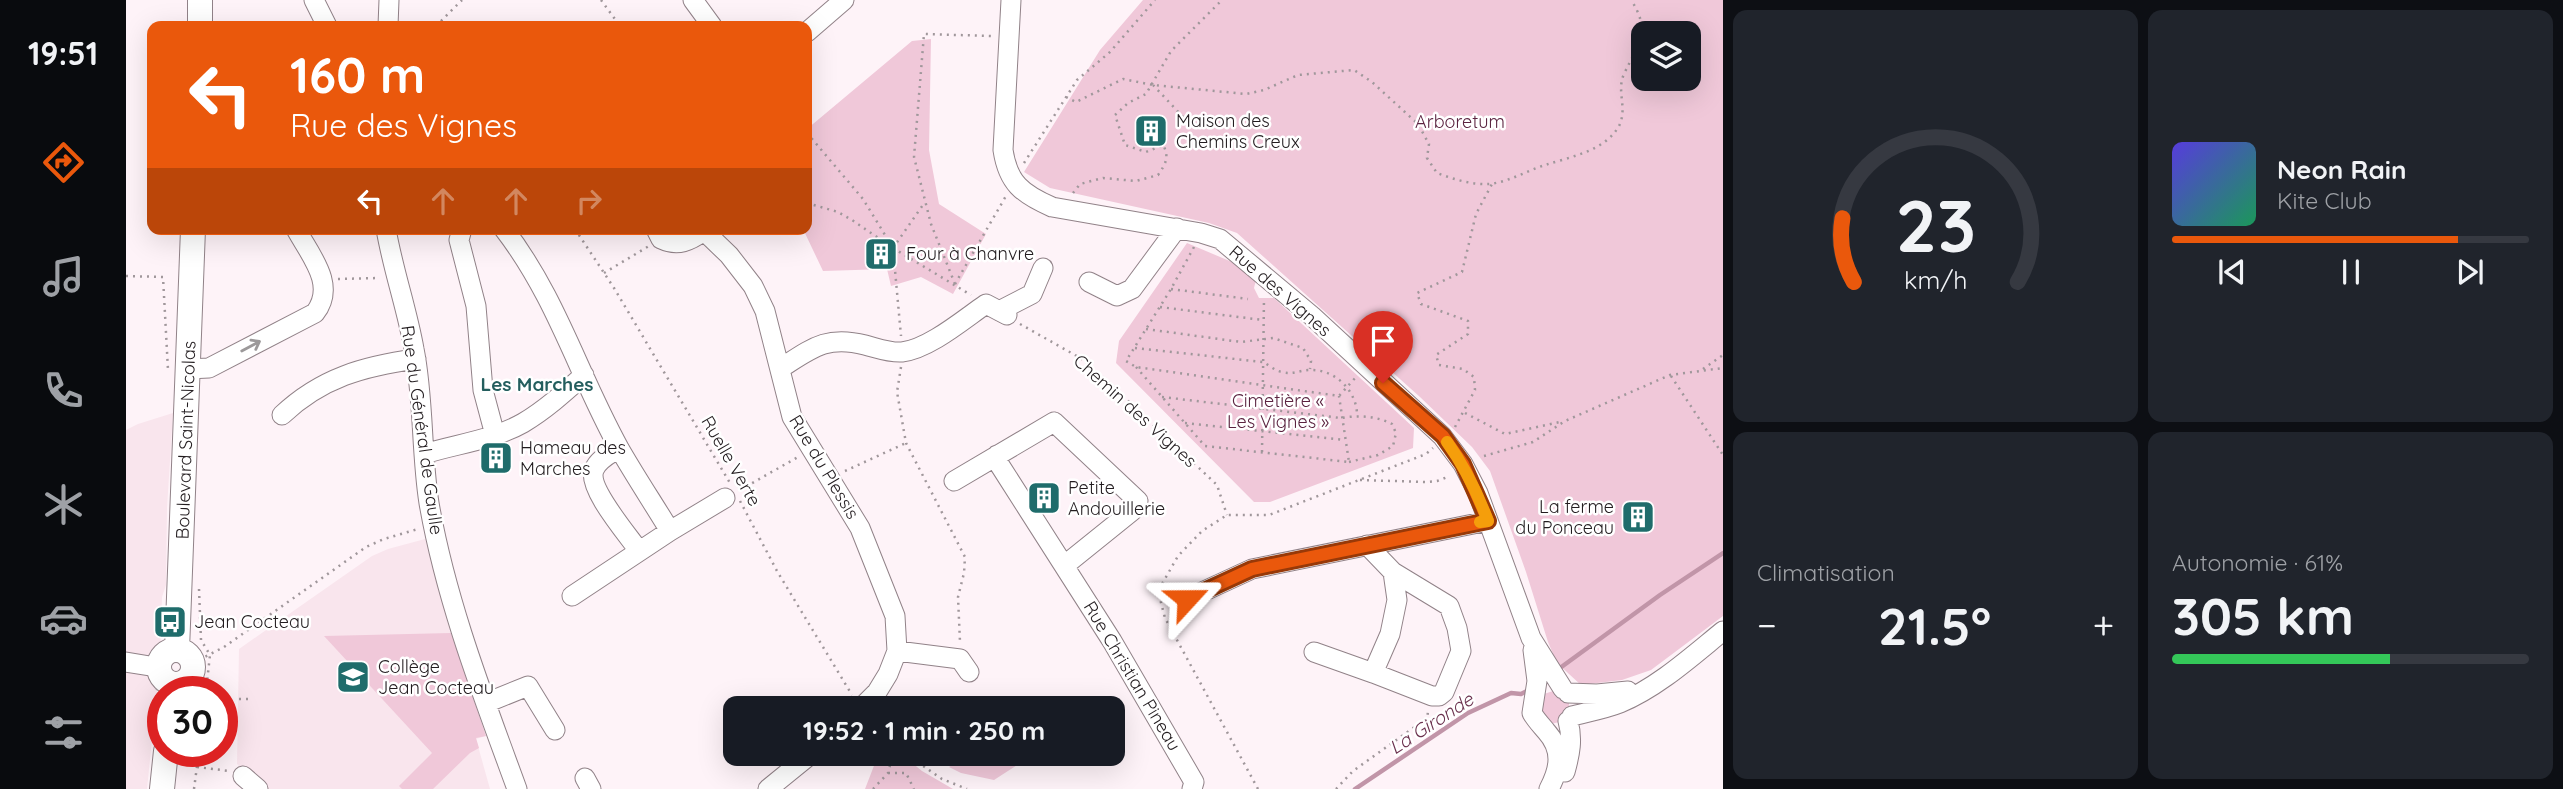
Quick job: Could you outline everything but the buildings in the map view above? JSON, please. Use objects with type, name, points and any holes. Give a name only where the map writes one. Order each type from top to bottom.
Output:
[{"type":"main road","points":[[200,0],[200,21]]},
{"type":"main road","name":"Boulevard Saint-Nicolas","points":[[181,665],[193,235]]},
{"type":"main road","points":[[160,767],[162,789]]},
{"type":"street","points":[[314,0],[324,21]]},
{"type":"street","points":[[388,21],[389,0]]},
{"type":"street","points":[[693,0],[708,21]]},
{"type":"street","points":[[812,28],[844,0]]},
{"type":"street","name":"Rue des Vignes","points":[[1011,0],[1003,150],[1006,171],[1029,197],[1052,207],[1177,228],[1220,239],[1312,316],[1443,436],[1463,464],[1488,521],[1531,638],[1536,669],[1534,698]]},
{"type":"street","points":[[1089,282],[1117,296],[1132,289],[1177,228]]},
{"type":"street","points":[[188,369],[209,368],[315,313],[325,289],[324,279],[299,235]]},
{"type":"street","name":"Rue du Général de Gaulle","points":[[387,235],[415,359],[424,454],[445,576],[517,789]]},
{"type":"street","points":[[460,235],[458,240],[476,306],[483,390],[495,435]]},
{"type":"street","points":[[508,235],[528,261],[548,296],[619,448],[670,531]]},
{"type":"street","name":"Rue du Plessis","points":[[659,235],[669,243],[681,243],[697,235]]},
{"type":"street","name":"Rue du Plessis","points":[[708,235],[729,255],[752,286],[765,311],[792,416],[860,528],[895,617],[897,651],[888,674],[873,696]]},
{"type":"street","points":[[781,368],[814,346],[832,341],[849,341],[902,352],[925,344],[1032,295],[1043,268]]},
{"type":"street","points":[[282,415],[297,401],[345,373],[376,364],[415,359]]},
{"type":"street","points":[[424,454],[495,435],[523,423],[554,402],[584,375]]},
{"type":"street","points":[[954,481],[1054,422],[1138,500],[1132,511],[1065,565]]},
{"type":"street","points":[[619,448],[599,461],[593,472],[593,481],[600,496],[639,551]]},
{"type":"street","name":"Rue Christian Pineau","points":[[997,455],[999,464],[1112,641],[1194,782],[1192,789]]},
{"type":"street","points":[[572,596],[730,495]]},
{"type":"street","points":[[1187,599],[1252,569],[1488,521]]},
{"type":"street","points":[[1314,652],[1433,696],[1444,692],[1461,651],[1457,628],[1449,607],[1393,572],[1367,545]]},
{"type":"street","points":[[1373,673],[1390,634],[1397,600],[1393,572]]},
{"type":"street","points":[[1541,725],[1555,728],[1570,719],[1616,705],[1646,689],[1723,631]]},
{"type":"street","name":"Rue des Vignes","points":[[1531,638],[1565,691]]},
{"type":"street","points":[[897,651],[965,666]]},
{"type":"street","points":[[126,662],[150,666],[181,665]]},
{"type":"street","points":[[486,703],[528,686],[555,730]]},
{"type":"street","points":[[1549,789],[1556,776],[1558,751],[1556,744],[1532,713],[1534,698],[1543,688],[1556,687],[1565,691],[1597,694],[1646,689]]},
{"type":"street","points":[[1558,789],[1564,779],[1571,750],[1570,719],[1573,701],[1565,691]]},
{"type":"street","points":[[768,789],[796,766]]},
{"type":"street","points":[[243,776],[258,789]]},
{"type":"path","points":[[441,21],[462,0]]},
{"type":"path","points":[[601,0],[616,21]]},
{"type":"path","points":[[1020,170],[1077,80],[1110,52],[1155,0]]},
{"type":"path","points":[[1070,210],[1072,195],[1080,184],[1116,177],[1136,181],[1158,175],[1166,164],[1163,145],[1146,152],[1125,145],[1115,115],[1128,103],[1146,94],[1171,51],[1222,0]]},
{"type":"path","points":[[1066,97],[1076,102],[1123,79],[1153,85],[1247,94],[1264,90],[1298,75],[1354,70],[1372,82],[1418,124],[1429,144],[1427,158],[1437,173],[1469,182],[1492,184],[1588,151],[1618,127],[1624,107],[1620,85],[1643,31],[1637,9],[1631,0]]},
{"type":"path","points":[[955,284],[931,223],[914,157],[924,34],[1010,37]]},
{"type":"path","points":[[1153,85],[1184,118],[1188,127]]},
{"type":"path","points":[[812,139],[863,199],[893,248],[902,352],[897,393],[906,443],[965,557],[958,597],[965,666]]},
{"type":"path","points":[[1258,789],[1165,618],[1158,591],[1178,556],[1202,531],[1227,514],[1269,515],[1426,454],[1443,436],[1454,429],[1475,390],[1474,377],[1463,369],[1439,365],[1436,355],[1468,334],[1468,321],[1421,304],[1416,293],[1462,272],[1476,214],[1492,184]]},
{"type":"path","points":[[955,284],[1008,192]]},
{"type":"path","points":[[893,248],[925,201]]},
{"type":"path","points":[[812,204],[838,212],[955,284]]},
{"type":"path","points":[[1162,397],[1341,418],[1357,415],[1384,419],[1392,424],[1396,433],[1393,446],[1378,455],[1349,462],[1205,446],[1162,397],[1136,367],[1126,361],[1171,289],[1201,233]]},
{"type":"path","name":"Ruelle Verte","points":[[579,235],[604,273],[730,495],[852,696]]},
{"type":"path","points":[[604,273],[657,235]]},
{"type":"path","points":[[1262,452],[1264,275]]},
{"type":"path","points":[[324,279],[396,278]]},
{"type":"path","points":[[1171,289],[1248,299]]},
{"type":"path","points":[[1160,307],[1263,320]]},
{"type":"path","name":"Chemin des Vignes","points":[[997,310],[1082,359],[1106,380],[1217,485],[1227,514]]},
{"type":"path","points":[[1146,329],[1241,342],[1273,338],[1303,348],[1311,361],[1310,370]]},
{"type":"path","points":[[1134,347],[1263,362],[1279,372],[1295,374],[1310,370],[1336,377],[1348,386],[1354,397],[1357,415]]},
{"type":"path","points":[[1700,371],[1723,355]]},
{"type":"path","points":[[1136,367],[1339,396]]},
{"type":"path","points":[[1349,462],[1339,396],[1366,368]]},
{"type":"path","points":[[1484,456],[1533,442],[1564,421],[1670,375],[1723,368]]},
{"type":"path","points":[[1670,375],[1723,455]]},
{"type":"path","points":[[1465,413],[1505,434],[1564,421]]},
{"type":"path","points":[[1185,423],[1345,440]]},
{"type":"path","points":[[830,477],[906,443]]},
{"type":"path","points":[[730,495],[812,449]]},
{"type":"path","points":[[1356,480],[1426,482],[1451,476]]},
{"type":"path","points":[[181,665],[225,647],[366,547],[434,524]]},
{"type":"path","points":[[239,699],[248,699]]},
{"type":"path","points":[[1336,789],[1353,771],[1427,718]]},
{"type":"path","points":[[873,789],[888,773],[890,766]]},
{"type":"path","points":[[923,766],[942,779],[967,789]]},
{"type":"path","points":[[194,789],[197,767],[230,771],[243,776]]},
{"type":"path","points":[[888,773],[906,773],[914,789]]},
{"type":"shaded area","points":[[173,413],[160,662],[159,676],[147,676],[147,767],[149,767],[147,789],[126,789],[126,430]]},
{"type":"shaded area","name":"Collège Jean Cocteau","points":[[425,539],[431,544],[447,621],[486,736],[476,739],[490,789],[266,789],[238,765],[239,649],[372,556]]},
{"type":"green space","name":"Arboretum","points":[[1143,0],[1723,0],[1723,616],[1651,670],[1622,680],[1581,685],[1557,663],[1548,642],[1490,471],[1472,447],[1420,397],[1237,233],[1209,223],[1050,188],[1024,172],[1100,50]]},
{"type":"green space","points":[[931,39],[929,150],[939,204],[986,234],[953,294],[921,277],[891,286],[887,269],[823,271],[806,235],[812,235],[812,125],[912,41]]},
{"type":"green space","name":"Cimetière « Les Vignes »","points":[[1187,243],[1232,262],[1256,280],[1254,288],[1259,298],[1274,298],[1414,428],[1413,448],[1270,502],[1254,502],[1116,363],[1119,341]]},
{"type":"green space","points":[[451,633],[486,736],[476,738],[479,748],[470,753],[433,789],[402,789],[399,786],[432,753],[324,636]]},
{"type":"green space","points":[[1553,691],[1569,702],[1569,709],[1563,721],[1551,724],[1538,715],[1544,694]]},
{"type":"green space","points":[[874,766],[916,766],[953,789],[865,789]]},
{"type":"green space","points":[[1016,766],[994,780],[961,773],[949,767]]},
{"type":"waterway","name":"La Gironde","points":[[1560,668],[1723,553]]},
{"type":"waterway","name":"La Gironde","points":[[1355,789],[1468,713],[1511,693],[1521,694],[1527,691]]},
{"type":"slow traffic","points":[[1447,442],[1463,464],[1478,494],[1488,521],[1480,522]]},
{"type":"place","name":"Maison des Chemins Creux","points":[[1151,131]]},
{"type":"place","name":"Four à Chanvre","points":[[881,254]]},
{"type":"place","name":"Hameau des Marches","points":[[496,458]]},
{"type":"place","name":"Petite Andouillerie","points":[[1044,498]]},
{"type":"place","name":"La ferme du Ponceau","points":[[1638,517]]},
{"type":"place","name":"Jean Cocteau","points":[[170,622]]},
{"type":"place","name":"Collège Jean Cocteau","points":[[353,677]]},
{"type":"district","name":"Les Marches","points":[[537,384]]},
{"type":"route","points":[[1187,599],[1252,569],[1488,521],[1463,464],[1443,436],[1383,383]]}]
